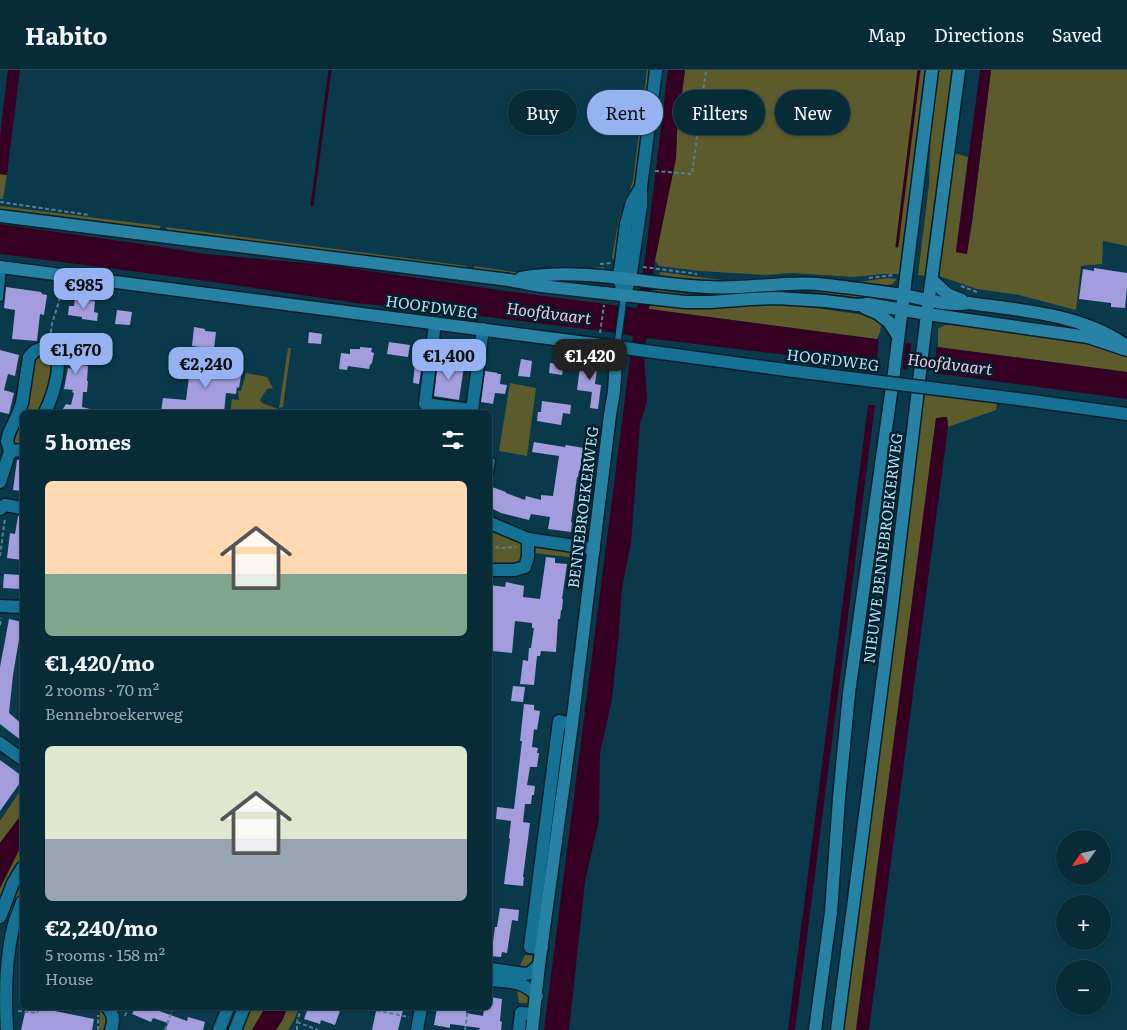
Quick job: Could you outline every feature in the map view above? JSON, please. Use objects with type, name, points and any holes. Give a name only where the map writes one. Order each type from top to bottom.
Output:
[{"type":"street","name":"BENNEBROEKERWEG","points":[[628,297],[631,265],[626,224],[632,202],[641,187],[656,70]]},
{"type":"street","name":"NIEUWE BENNEBROEKERWEG","points":[[815,1030],[831,912],[849,693],[894,372],[932,70]]},
{"type":"street","name":"NIEUWE BENNEBROEKERWEG","points":[[838,1030],[959,70]]},
{"type":"street","points":[[0,216],[508,280],[628,297],[685,302],[777,298],[857,305],[868,304],[1088,338],[1127,350]]},
{"type":"street","name":"HOOFDWEG","points":[[2,267],[482,329],[617,344],[646,351],[1127,414]]},
{"type":"street","points":[[508,280],[560,275],[629,279],[686,286],[736,288],[793,284],[823,285],[904,295],[962,305],[969,303]]},
{"type":"street","points":[[932,280],[947,294],[969,303],[1026,310],[1058,317],[1090,326],[1127,346]]},
{"type":"street","points":[[857,305],[877,313],[889,322],[898,336]]},
{"type":"street","points":[[435,323],[425,404],[472,410],[482,329]]},
{"type":"street","name":"BENNEBROEKERWEG","points":[[532,1030],[614,391],[617,344]]},
{"type":"street","points":[[0,482],[16,451],[7,441],[22,403],[29,356],[38,349],[49,349],[54,351],[56,356],[57,374],[52,398],[46,410]]},
{"type":"street","points":[[2,508],[8,505],[20,508]]},
{"type":"street","points":[[492,524],[528,543],[594,549]]},
{"type":"street","points":[[492,570],[514,570],[526,567],[528,543]]},
{"type":"street","points":[[0,606],[20,607]]},
{"type":"street","points":[[542,948],[530,947],[559,721],[572,724]]},
{"type":"street","points":[[0,743],[20,758]]},
{"type":"street","points":[[14,923],[0,918],[12,883],[20,871]]},
{"type":"street","points":[[7,1030],[7,963],[14,923],[20,907]]},
{"type":"street","points":[[492,969],[525,974],[530,973],[540,965]]},
{"type":"street","points":[[492,980],[524,985],[536,996]]},
{"type":"street","points":[[110,1010],[113,1023],[111,1030]]},
{"type":"street","points":[[219,1030],[227,1010]]},
{"type":"street","points":[[235,1030],[243,1010]]},
{"type":"street","points":[[519,1030],[522,1012],[534,1014]]},
{"type":"lane","points":[[0,298],[2,267]]},
{"type":"lane","name":"BENNEBROEKERWEG","points":[[617,344],[628,297]]},
{"type":"path","points":[[653,170],[676,174],[692,174],[706,70]]},
{"type":"path","points":[[0,202],[96,216]]},
{"type":"path","points":[[600,264],[610,263],[658,269]]},
{"type":"path","points":[[49,349],[52,324],[59,301],[61,274]]},
{"type":"path","points":[[600,338],[604,300]]},
{"type":"path","points":[[0,554],[2,508]]},
{"type":"path","points":[[492,546],[499,549],[528,543]]},
{"type":"path","points":[[13,1011],[38,1013],[39,1010]]},
{"type":"path","points":[[98,1030],[109,1010]]},
{"type":"path","points":[[165,1030],[172,1010]]},
{"type":"path","points":[[297,1030],[300,1010]]},
{"type":"path","points":[[374,1010],[419,1019]]},
{"type":"path","points":[[465,1030],[468,1010]]},
{"type":"path","points":[[297,1022],[318,1030]]},
{"type":"shaded area","points":[[647,70],[652,70],[649,90],[644,90]]},
{"type":"shaded area","points":[[685,70],[927,70],[901,274],[854,277],[792,273],[765,275],[659,266],[655,260],[676,158],[677,135],[765,135],[765,90],[682,90]]},
{"type":"shaded area","points":[[933,70],[952,70],[925,276],[918,275],[929,185]]},
{"type":"shaded area","points":[[991,70],[1127,70],[1127,246],[1103,241],[1102,264],[1081,266],[1076,310],[1019,295],[977,289],[939,276],[954,153],[968,157],[956,252],[966,254],[972,222]]},
{"type":"shaded area","points":[[639,135],[643,135],[637,180],[618,260],[613,260],[619,219],[633,180]]},
{"type":"shaded area","points":[[0,174],[7,175],[3,199],[0,199]]},
{"type":"shaded area","points":[[0,206],[161,226],[159,230],[0,210]]},
{"type":"shaded area","points":[[166,227],[467,266],[466,270],[170,232]]},
{"type":"shaded area","points":[[474,266],[513,272],[604,267],[605,272],[506,274],[474,272]]},
{"type":"shaded area","points":[[660,272],[730,281],[858,282],[888,278],[897,279],[892,284],[881,287],[753,284],[659,280]]},
{"type":"shaded area","points":[[784,288],[886,296],[894,300],[884,301],[803,290],[739,298],[658,295],[657,290],[718,296]]},
{"type":"shaded area","points":[[782,303],[878,317],[881,323],[880,331],[877,339],[648,309],[649,306],[655,306],[655,304],[698,309]]},
{"type":"shaded area","points":[[956,324],[1083,340],[1127,356],[1127,372],[938,347],[938,329],[945,325]]},
{"type":"shaded area","points":[[288,348],[291,348],[283,407],[279,408]]},
{"type":"shaded area","points":[[41,354],[48,355],[53,361],[48,387],[40,410],[26,410],[33,361]]},
{"type":"shaded area","points":[[246,373],[267,377],[273,388],[267,389],[260,400],[262,403],[281,410],[230,410],[232,399],[239,400],[238,391],[241,391]]},
{"type":"shaded area","points":[[510,383],[536,388],[527,456],[499,451]]},
{"type":"shaded area","points":[[923,393],[997,403],[996,410],[948,427],[947,417],[936,418],[856,1030],[842,1030]]},
{"type":"shaded area","points":[[20,425],[20,445],[14,445],[12,440],[14,433],[17,432]]},
{"type":"shaded area","points":[[492,530],[521,540],[523,556],[520,562],[492,565]]},
{"type":"shaded area","points":[[536,546],[578,550],[577,558],[534,553]]},
{"type":"shaded area","points":[[20,791],[20,817],[0,843],[0,821]]},
{"type":"shaded area","points":[[20,848],[20,869],[0,909],[0,888]]},
{"type":"shaded area","points":[[20,883],[20,897],[11,917],[7,912]]},
{"type":"shaded area","points":[[525,955],[536,956],[530,966],[518,970]]},
{"type":"shaded area","points":[[516,985],[529,996],[529,1003],[519,1003]]},
{"type":"shaded area","points":[[100,1010],[104,1010],[108,1016],[105,1030],[99,1030]]},
{"type":"shaded area","points":[[246,1010],[264,1010],[252,1030],[237,1030]]},
{"type":"shaded area","points":[[286,1010],[298,1010],[288,1030],[276,1030]]},
{"type":"water","points":[[8,70],[20,70],[7,175],[0,174],[0,136]]},
{"type":"water","name":"Hoofdvaart","points":[[668,70],[685,70],[682,90],[673,90],[673,135],[677,135],[676,158],[655,260],[649,309],[1127,372],[1127,399],[934,373],[646,338],[644,357],[647,401],[640,424],[631,543],[622,588],[612,699],[600,753],[599,820],[585,882],[569,1030],[544,1030],[633,336],[472,315],[356,303],[0,254],[0,224],[205,254],[329,265],[637,308],[660,135],[663,135],[663,111]]},
{"type":"water","points":[[980,70],[991,70],[967,254],[956,252]]},
{"type":"water","points":[[868,405],[875,405],[795,1030],[788,1030]]},
{"type":"water","points":[[947,417],[948,427],[869,1030],[856,1030],[936,418]]},
{"type":"water","points":[[20,817],[20,848],[0,888],[0,843]]},
{"type":"water","points":[[264,1010],[286,1010],[276,1030],[252,1030]]},
{"type":"pier","points":[[879,337],[906,340],[902,372],[876,369]]},
{"type":"pier","points":[[912,341],[937,344],[933,376],[907,373]]},
{"type":"building","points":[[1094,268],[1127,273],[1125,308],[1111,307],[1111,303],[1079,299],[1083,269],[1094,271]]},
{"type":"building","points":[[6,287],[41,292],[47,295],[44,315],[40,314],[37,341],[12,339],[15,310],[4,308]]},
{"type":"building","points":[[75,298],[95,301],[94,312],[98,313],[97,321],[68,315],[69,306],[74,306]]},
{"type":"building","points":[[117,310],[132,312],[130,325],[115,324]]},
{"type":"building","points":[[194,327],[216,332],[214,349],[192,346]]},
{"type":"building","points":[[309,332],[322,334],[321,344],[308,343]]},
{"type":"building","points":[[83,335],[82,365],[88,366],[88,381],[87,392],[83,392],[82,407],[90,410],[62,410],[66,404],[71,405],[74,393],[72,392],[73,390],[64,389],[68,368],[73,369],[72,350],[66,350],[65,336]]},
{"type":"building","points":[[389,342],[410,345],[408,357],[387,354]]},
{"type":"building","points":[[360,347],[372,348],[371,352],[374,353],[369,369],[348,366],[347,370],[339,369],[341,353],[350,354],[350,349],[360,349]]},
{"type":"building","points":[[0,350],[19,355],[15,376],[8,374],[4,390],[14,393],[9,414],[0,412]]},
{"type":"building","points":[[521,359],[532,361],[530,377],[518,376]]},
{"type":"building","points":[[581,359],[598,362],[595,384],[601,385],[598,409],[590,408],[592,392],[577,390]]},
{"type":"building","points":[[191,362],[229,366],[229,369],[242,370],[236,394],[226,393],[224,410],[161,410],[163,398],[186,400]]},
{"type":"building","points":[[438,362],[464,366],[459,400],[434,396]]},
{"type":"building","points":[[415,363],[422,364],[419,384],[413,383]]},
{"type":"building","points":[[550,363],[564,365],[562,375],[549,373]]},
{"type":"building","points":[[485,371],[501,374],[500,384],[507,385],[505,394],[495,393],[493,404],[481,402]]},
{"type":"building","points":[[542,401],[571,405],[570,414],[563,413],[561,425],[537,421],[538,412],[541,412]]},
{"type":"building","points":[[534,442],[564,448],[566,445],[584,448],[577,477],[571,532],[548,529],[550,517],[531,514],[529,520],[501,513],[492,508],[492,487],[525,500],[526,496],[541,500],[541,495],[553,496],[559,456],[532,452]]},
{"type":"building","points":[[17,460],[20,460],[20,491],[13,490]]},
{"type":"building","points":[[18,516],[20,516],[20,560],[7,558],[10,533],[15,534]]},
{"type":"building","points":[[546,557],[555,558],[555,563],[567,564],[562,610],[560,619],[558,619],[556,652],[541,651],[540,656],[537,656],[534,685],[520,684],[523,660],[528,661],[534,628],[532,628],[532,623],[515,621],[512,653],[492,651],[492,585],[505,587],[506,582],[524,586],[523,597],[540,599]]},
{"type":"building","points":[[4,574],[20,575],[20,589],[3,588]]},
{"type":"building","points":[[9,619],[20,622],[9,713],[20,722],[20,739],[0,724],[0,667]]},
{"type":"building","points":[[513,686],[525,687],[523,702],[511,701]]},
{"type":"building","points":[[524,704],[534,705],[534,710],[540,711],[537,730],[534,729],[532,747],[538,748],[537,767],[530,767],[527,785],[535,786],[534,795],[532,795],[531,804],[525,804],[523,822],[530,823],[523,886],[504,884],[511,821],[496,819],[497,807],[514,809],[522,741],[520,741]]},
{"type":"building","points":[[0,760],[20,775],[20,783],[0,811]]},
{"type":"building","points":[[500,908],[519,910],[518,921],[512,920],[507,953],[502,952],[501,957],[492,956],[495,927],[497,927]]},
{"type":"building","points":[[492,997],[502,999],[501,1030],[479,1030],[480,1028],[450,1024],[450,1028],[434,1025],[437,1010],[467,1010],[466,1013],[483,1016],[484,1010],[492,1010]]},
{"type":"building","points":[[26,1010],[50,1010],[94,1019],[92,1030],[21,1030]]},
{"type":"building","points":[[134,1010],[157,1010],[187,1021],[188,1017],[205,1022],[203,1030],[166,1030],[168,1023],[153,1018],[151,1022],[132,1014]]},
{"type":"building","points":[[307,1010],[340,1010],[335,1025],[321,1020],[320,1024],[304,1019]]},
{"type":"building","points":[[403,1010],[398,1030],[372,1030],[377,1011]]},
{"type":"waterway","points":[[312,205],[330,70]]},
{"type":"waterway","points":[[897,246],[919,70]]}]
